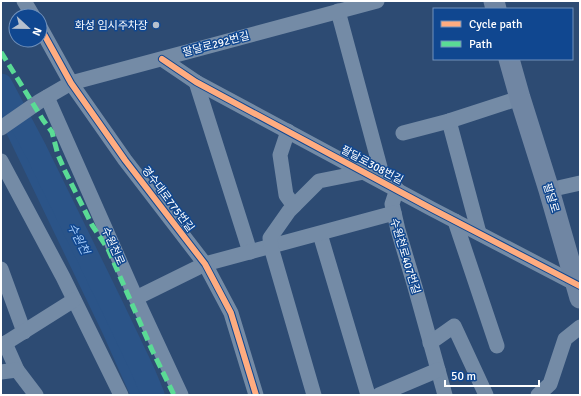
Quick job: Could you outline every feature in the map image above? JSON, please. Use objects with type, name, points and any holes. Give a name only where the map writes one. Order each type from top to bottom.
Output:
[{"type":"main road","name":"팔달로","points":[[510,60],[520,98],[579,290]]},
{"type":"street","name":"팔달로292번길","points":[[1,128],[71,83],[377,1]]},
{"type":"street","points":[[338,11],[384,182]]},
{"type":"street","name":"경수대로775번길","points":[[48,41],[71,83],[125,160],[205,264],[231,313],[256,395]]},
{"type":"street","name":"팔달로308번길","points":[[162,59],[196,82],[479,233],[579,290]]},
{"type":"street","points":[[196,82],[250,252]]},
{"type":"street","points":[[403,133],[449,121],[520,98]]},
{"type":"street","name":"수원천로","points":[[44,99],[181,395]]},
{"type":"street","points":[[449,121],[479,233]]},
{"type":"street","points":[[288,131],[280,155],[286,195],[294,206]]},
{"type":"street","points":[[1,161],[74,300],[121,395]]},
{"type":"street","points":[[314,395],[270,238],[289,211],[319,181],[364,172]]},
{"type":"street","points":[[549,190],[580,183]]},
{"type":"street","points":[[394,213],[392,204],[397,190]]},
{"type":"street","name":"수원천로407번길","points":[[136,298],[205,264],[394,213],[445,395]]},
{"type":"street","points":[[455,221],[497,346]]},
{"type":"street","points":[[320,234],[368,395]]},
{"type":"street","points":[[1,269],[24,332]]},
{"type":"street","points":[[36,395],[17,370],[3,345],[74,300]]},
{"type":"street","points":[[430,343],[454,326],[486,395]]},
{"type":"street","points":[[538,395],[550,384],[565,339],[580,327]]},
{"type":"street","points":[[1,372],[17,370]]},
{"type":"street","points":[[379,395],[438,370]]},
{"type":"water","points":[[1,91],[151,395],[130,395],[103,334],[1,122]]},
{"type":"waterway","name":"수원천","points":[[1,85],[36,151],[112,306],[153,395]]},
{"type":"marked path","points":[[1,52],[52,132],[58,155],[65,171],[92,225],[108,249],[152,350],[174,395]]},
{"type":"cycle path","points":[[48,41],[71,83],[125,160],[205,264],[231,313],[256,395]]},
{"type":"cycle path","points":[[162,59],[196,82],[432,209],[580,286]]},
{"type":"place","name":"화성 임시주차장","points":[[156,25]]}]
